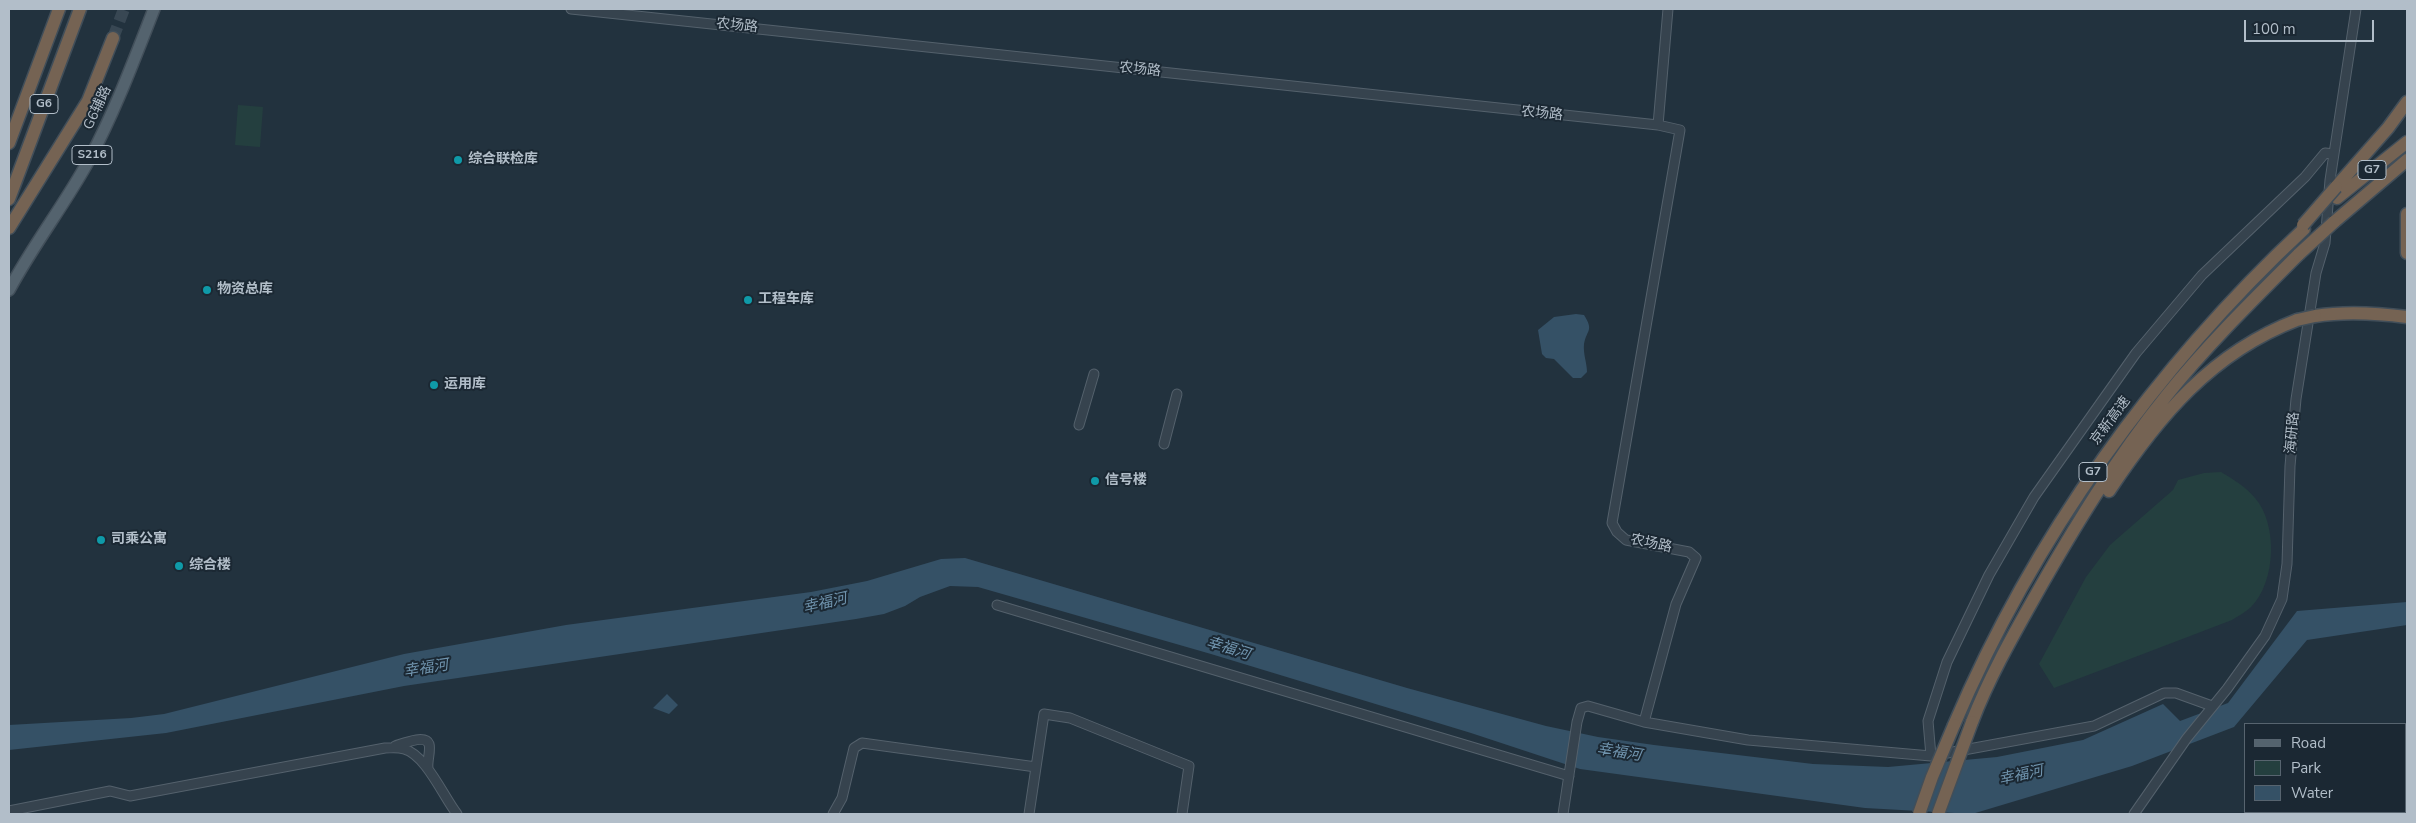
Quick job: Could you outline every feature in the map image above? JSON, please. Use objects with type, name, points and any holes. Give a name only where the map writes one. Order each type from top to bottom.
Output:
[{"type":"highway","name":"G6","points":[[9,143],[59,9]]},
{"type":"highway","name":"G6","points":[[9,198],[80,9]]},
{"type":"highway","points":[[9,228],[88,101],[113,38]]},
{"type":"highway","points":[[2337,193],[2407,102]]},
{"type":"highway","name":"G7","points":[[2337,193],[2407,142]]},
{"type":"highway","name":"G7","points":[[1938,814],[1972,722],[2012,638],[2064,544],[2118,462],[2167,395],[2232,320],[2334,222],[2407,160]]},
{"type":"highway","name":"京新高速","points":[[1920,814],[1932,777],[1999,627],[2053,534],[2106,451],[2158,384],[2280,251],[2337,193]]},
{"type":"highway","points":[[2407,214],[2407,253]]},
{"type":"highway","points":[[2064,544],[2091,518],[2146,439],[2202,377],[2248,342],[2297,320],[2315,316],[2341,312],[2371,312],[2407,317]]},
{"type":"main road","name":"G6辅路","points":[[9,290],[26,257],[88,161],[119,100],[154,9]]},
{"type":"street","name":"农场路","points":[[570,9],[1252,81],[1367,96],[1658,125],[1680,130],[1612,523],[1617,532],[1626,540],[1689,552],[1696,558],[1676,604],[1644,722]]},
{"type":"street","points":[[1658,125],[1668,9]]},
{"type":"street","name":"海研路","points":[[2134,814],[2187,738],[2265,636],[2282,599],[2287,564],[2290,466],[2296,399],[2316,273],[2325,243],[2334,154],[2356,9]]},
{"type":"street","points":[[1931,756],[1928,721],[1947,662],[1989,575],[2034,496],[2136,353],[2202,275],[2305,177],[2325,153],[2334,154]]},
{"type":"street","points":[[1079,425],[1094,374]]},
{"type":"street","points":[[1164,444],[1177,394]]},
{"type":"street","points":[[997,605],[1569,774]]},
{"type":"street","points":[[1563,814],[1577,722],[1581,708],[1588,706],[1644,722],[1748,740],[1931,756],[2094,726],[2164,694],[2176,693],[2212,706]]},
{"type":"street","points":[[1029,814],[1044,714],[1070,718],[1189,766],[1182,814]]},
{"type":"street","points":[[11,812],[110,791],[130,796],[389,748],[422,739],[429,744],[428,769]]},
{"type":"street","points":[[833,814],[842,798],[854,748],[862,743],[1036,767]]},
{"type":"street","points":[[389,748],[405,749],[420,759],[457,814]]},
{"type":"green space","points":[[238,105],[263,107],[260,147],[235,145]]},
{"type":"green space","points":[[2221,472],[2255,498],[2268,522],[2271,553],[2269,568],[2259,596],[2251,607],[2232,620],[2054,688],[2039,664],[2086,577],[2110,545],[2173,490],[2178,480],[2204,473]]},
{"type":"water","points":[[1576,314],[1584,315],[1589,324],[1584,344],[1587,372],[1581,378],[1573,378],[1554,359],[1546,358],[1542,354],[1538,330],[1554,317]]},
{"type":"water","name":"幸福河","points":[[965,558],[1407,688],[1546,726],[1598,737],[1654,745],[1813,764],[1888,767],[1997,757],[2083,740],[2163,704],[2180,721],[2228,703],[2297,611],[2407,602],[2407,625],[2307,640],[2234,727],[2132,766],[1972,814],[1865,808],[1580,769],[1471,733],[1211,654],[978,587],[950,586],[920,597],[905,606],[884,614],[856,619],[404,686],[166,733],[9,750],[9,725],[131,718],[164,714],[404,654],[566,625],[811,592],[867,581],[941,559]]},
{"type":"water","points":[[667,694],[678,705],[669,714],[653,708]]},
{"type":"tunnel","points":[[113,38],[124,9]]},
{"type":"place","name":"综合联检库","points":[[458,160]]},
{"type":"place","name":"物资总库","points":[[207,290]]},
{"type":"place","name":"工程车库","points":[[748,300]]},
{"type":"place","name":"运用库","points":[[434,385]]},
{"type":"place","name":"信号楼","points":[[1095,481]]},
{"type":"place","name":"司乘公寓","points":[[101,540]]},
{"type":"place","name":"综合楼","points":[[179,566]]}]
